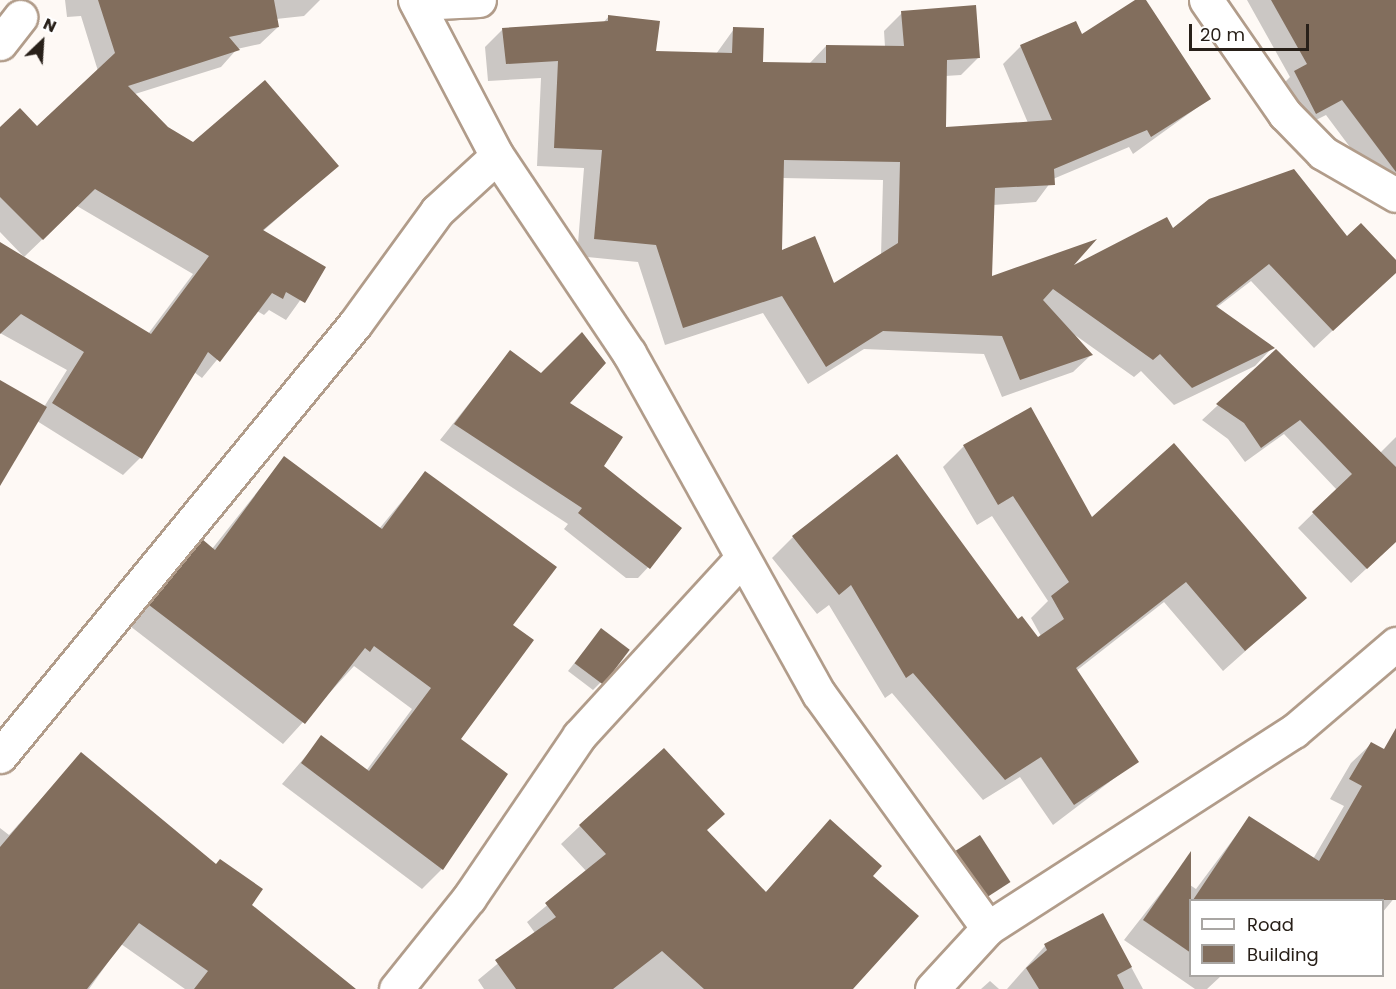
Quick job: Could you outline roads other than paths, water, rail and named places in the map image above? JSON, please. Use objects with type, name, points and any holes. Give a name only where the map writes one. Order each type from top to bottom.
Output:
[{"type":"street","points":[[479,0],[416,2],[497,156],[629,353],[740,560],[819,694],[988,928]]},
{"type":"street","points":[[1206,0],[1286,114],[1323,153],[1396,195]]},
{"type":"street","points":[[0,43],[20,17]]},
{"type":"street","points":[[0,756],[355,324],[437,211],[497,156]]},
{"type":"street","points":[[396,989],[469,898],[579,736],[740,560]]},
{"type":"street","points":[[932,989],[988,928],[1294,731],[1396,644]]}]
